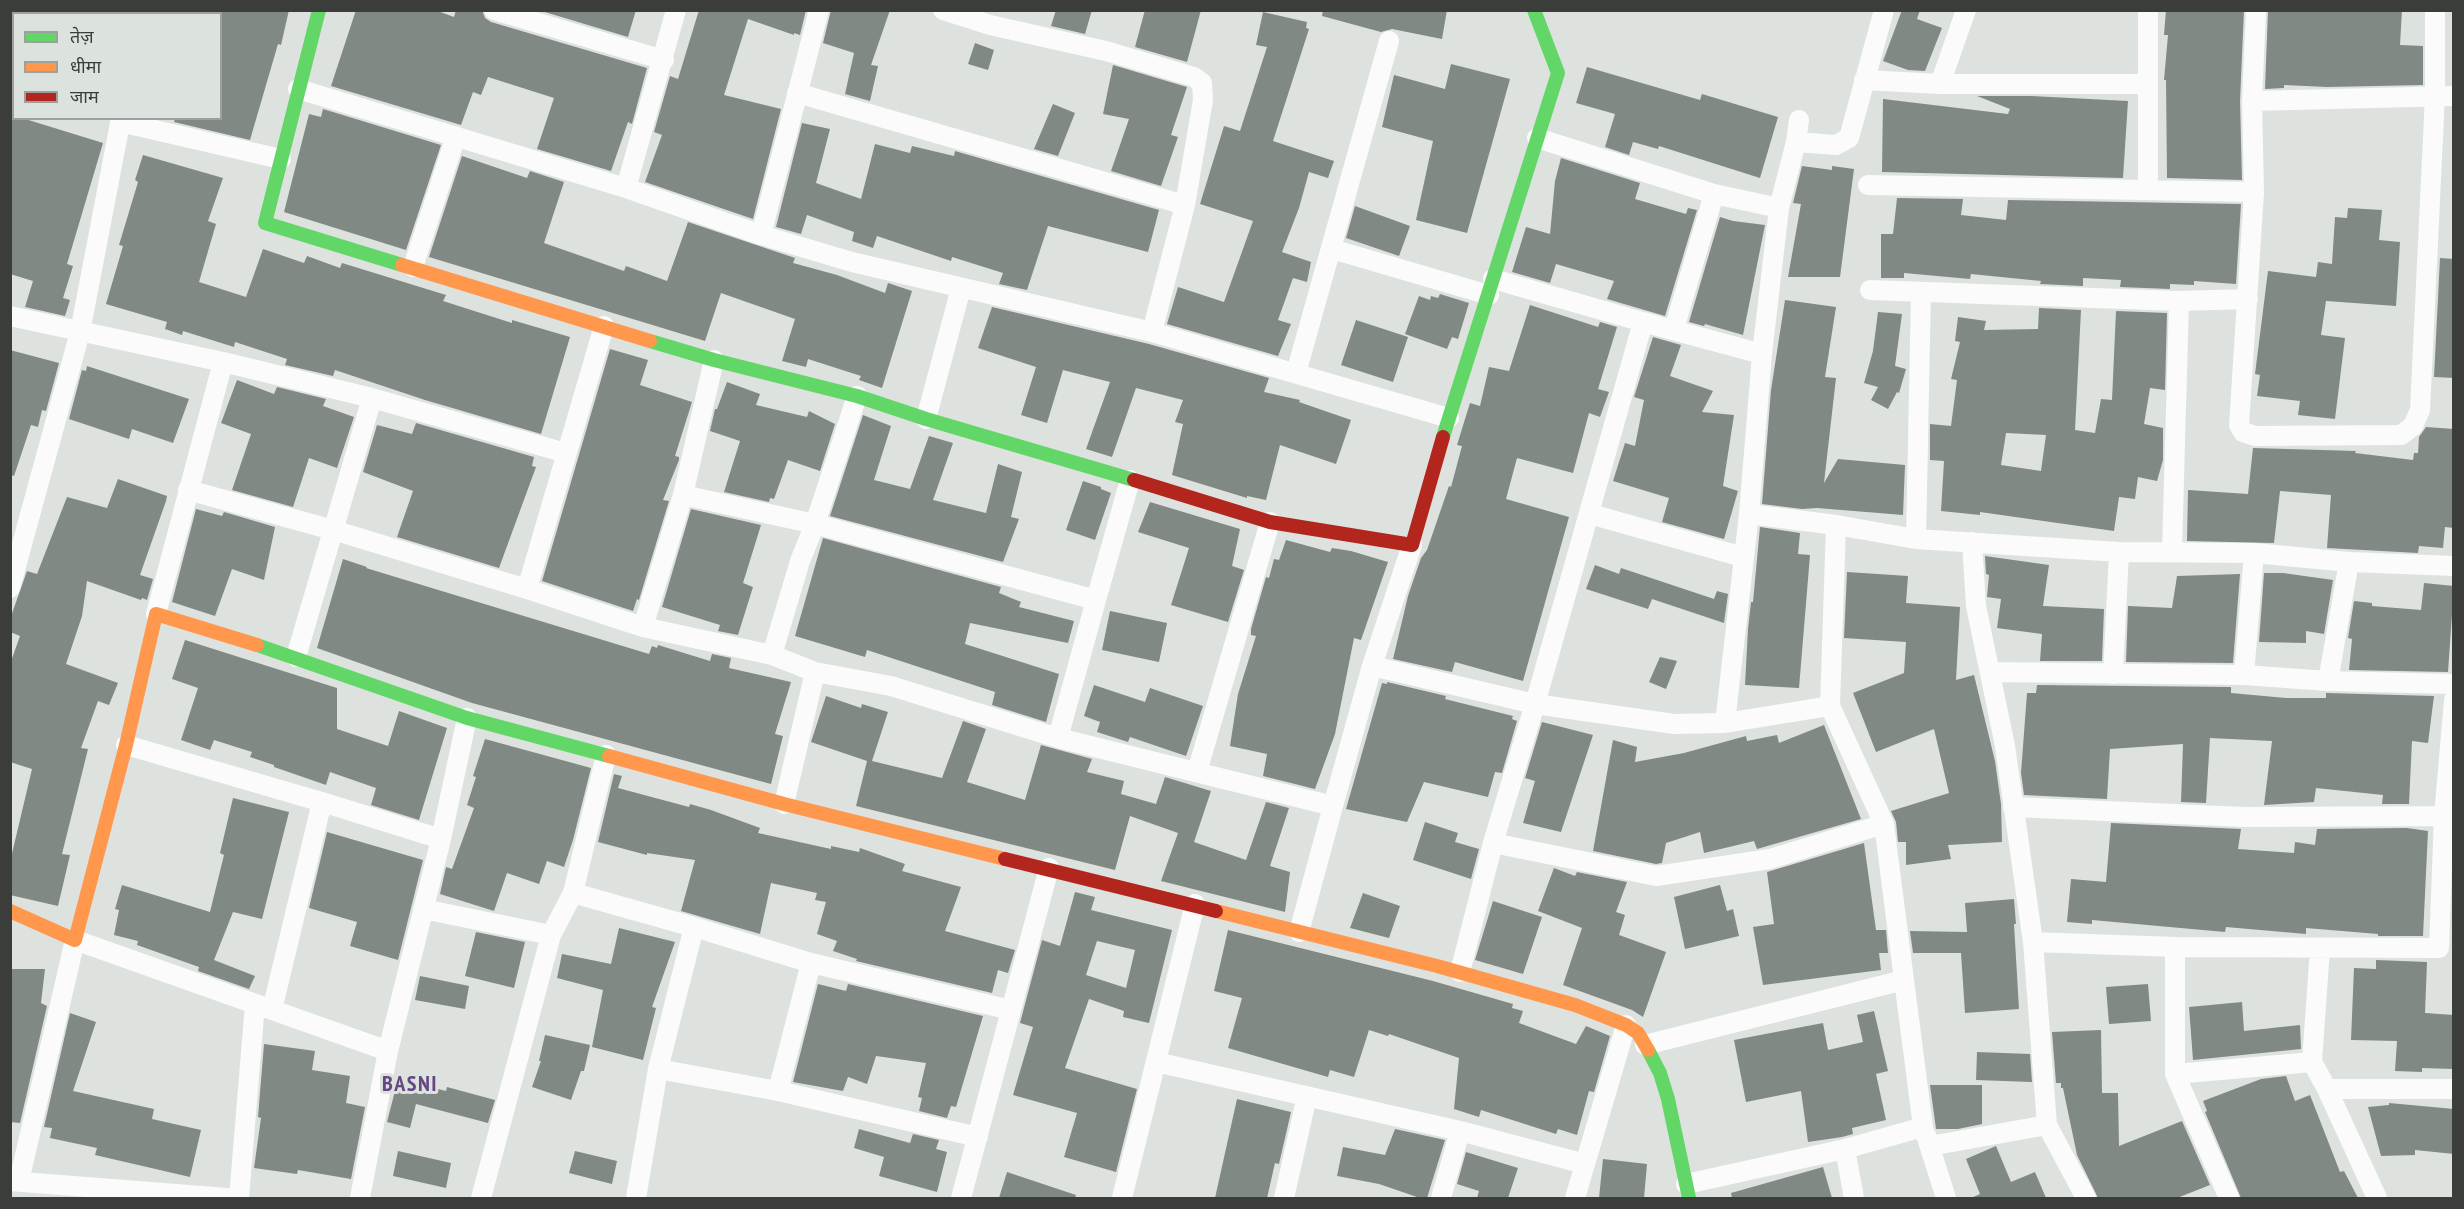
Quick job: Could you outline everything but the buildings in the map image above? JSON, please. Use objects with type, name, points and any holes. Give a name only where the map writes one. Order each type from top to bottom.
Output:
[{"type":"street","points":[[319,10],[265,223],[714,360],[857,396],[926,419],[1270,522],[1412,545]]},
{"type":"street","points":[[494,10],[664,60]]},
{"type":"street","points":[[626,188],[664,60],[676,10]]},
{"type":"street","points":[[762,235],[819,10]]},
{"type":"street","points":[[943,10],[990,25],[1106,51],[1194,77],[1202,83],[1203,100],[1185,205],[1152,332]]},
{"type":"street","points":[[1299,932],[1372,666],[1412,545],[1449,418],[1558,73],[1534,10]]},
{"type":"street","points":[[1796,142],[1836,145],[1849,138],[1884,10]]},
{"type":"street","points":[[1940,84],[1966,10]]},
{"type":"street","points":[[2148,10],[2148,189]]},
{"type":"street","points":[[2256,10],[2252,101],[2254,192],[2239,424],[2243,432],[2254,436],[2401,435],[2413,426],[2420,410],[2444,96],[2435,10]]},
{"type":"street","points":[[1296,373],[1389,41]]},
{"type":"street","points":[[1864,80],[1940,84],[2148,84]]},
{"type":"street","points":[[298,89],[626,188],[762,235],[852,262],[1152,332],[1449,418]]},
{"type":"street","points":[[797,93],[1185,205]]},
{"type":"street","points":[[2252,101],[2444,96]]},
{"type":"street","points":[[10,588],[80,332],[120,120],[281,159]]},
{"type":"street","points":[[1725,723],[1749,514],[1762,354],[1779,208],[1796,142],[1799,120]]},
{"type":"street","points":[[413,267],[456,136]]},
{"type":"street","points":[[1538,138],[1714,194],[1779,208]]},
{"type":"street","points":[[1868,185],[2254,192]]},
{"type":"street","points":[[1674,329],[1714,194]]},
{"type":"street","points":[[1332,249],[1674,329],[1762,354]]},
{"type":"street","points":[[926,419],[961,288]]},
{"type":"street","points":[[1870,290],[2179,301],[2248,299]]},
{"type":"street","points":[[1916,539],[1921,292]]},
{"type":"street","points":[[2172,551],[2179,301]]},
{"type":"street","points":[[10,316],[223,362],[372,398],[566,453]]},
{"type":"street","points":[[1460,972],[1493,843],[1590,514],[1643,322]]},
{"type":"street","points":[[527,589],[604,326]]},
{"type":"street","points":[[643,627],[683,495],[714,360]]},
{"type":"street","points":[[223,362],[156,614],[126,745],[15,1181],[227,1198]]},
{"type":"street","points":[[772,655],[800,561],[815,524],[857,396]]},
{"type":"street","points":[[296,657],[372,398]]},
{"type":"street","points":[[1058,738],[1130,480]]},
{"type":"street","points":[[188,490],[333,530],[643,627],[772,655],[815,672],[891,686],[1058,738],[1333,806]]},
{"type":"street","points":[[683,495],[815,524],[1096,600]]},
{"type":"street","points":[[1590,514],[1743,557]]},
{"type":"street","points":[[1749,514],[1836,525],[1916,539],[2118,552],[2254,553],[2349,562],[2454,566]]},
{"type":"street","points":[[1197,772],[1270,522]]},
{"type":"street","points":[[1836,525],[1830,705],[1884,825],[1923,1127],[1946,1198]]},
{"type":"street","points":[[1972,542],[1976,606],[1992,672],[2006,746],[2033,942],[2047,1125],[2086,1198]]},
{"type":"street","points":[[2113,674],[2118,552]]},
{"type":"street","points":[[2244,675],[2254,553]]},
{"type":"street","points":[[2328,681],[2349,562]]},
{"type":"street","points":[[156,614],[296,657],[467,718],[784,804],[1195,904],[1460,972],[1575,1005],[1626,1025],[1638,1033],[1660,1073],[1688,1191],[1923,1127]]},
{"type":"street","points":[[1372,666],[1535,704],[1674,724],[1725,723],[1830,705]]},
{"type":"street","points":[[784,804],[815,672]]},
{"type":"street","points":[[1992,672],[2244,675],[2328,681],[2454,684]]},
{"type":"street","points":[[2033,942],[2175,947],[2446,948],[2444,816],[2454,699]]},
{"type":"street","points":[[360,1198],[388,1051],[441,839],[467,718]]},
{"type":"street","points":[[126,745],[441,839]]},
{"type":"street","points":[[481,1198],[551,935],[573,893],[606,755]]},
{"type":"street","points":[[239,1198],[264,1007],[322,802]]},
{"type":"street","points":[[2013,807],[2245,817],[2444,816]]},
{"type":"street","points":[[1493,843],[1656,876],[1770,859],[1884,825]]},
{"type":"street","points":[[961,1198],[1049,868]]},
{"type":"street","points":[[573,893],[811,963],[1011,1010]]},
{"type":"street","points":[[1123,1198],[1195,904]]},
{"type":"street","points":[[423,909],[551,935]]},
{"type":"street","points":[[10,911],[75,940],[388,1051]]},
{"type":"street","points":[[636,1198],[658,1069],[694,927]]},
{"type":"street","points":[[2175,947],[2175,1074],[2229,1198]]},
{"type":"street","points":[[2320,948],[2312,1062],[2327,1089],[2377,1198]]},
{"type":"street","points":[[778,1091],[811,963]]},
{"type":"street","points":[[1645,1046],[1905,980]]},
{"type":"street","points":[[1575,1198],[1626,1025]]},
{"type":"street","points":[[1156,1062],[1460,1131],[1585,1164]]},
{"type":"street","points":[[2175,1074],[2312,1062]]},
{"type":"street","points":[[658,1069],[778,1091],[978,1137]]},
{"type":"street","points":[[2327,1089],[2454,1089]]},
{"type":"street","points":[[1284,1198],[1307,1096]]},
{"type":"street","points":[[1930,1146],[2047,1125]]},
{"type":"street","points":[[1441,1198],[1460,1131]]},
{"type":"street","points":[[1845,1149],[1854,1198]]},
{"type":"traffic: fast","points":[[319,10],[265,223],[402,265]]},
{"type":"traffic: fast","points":[[1443,437],[1558,73],[1534,10]]},
{"type":"traffic: fast","points":[[650,341],[714,360],[857,396],[926,419],[1134,480]]},
{"type":"traffic: fast","points":[[257,645],[467,718],[609,756]]},
{"type":"traffic: fast","points":[[1648,1050],[1660,1073],[1668,1099],[1689,1198]]},
{"type":"traffic: slow","points":[[402,265],[650,341]]},
{"type":"traffic: slow","points":[[10,911],[75,940],[126,745],[156,614],[257,645]]},
{"type":"traffic: slow","points":[[609,756],[784,804],[1005,859]]},
{"type":"traffic: slow","points":[[1216,911],[1437,966],[1575,1005],[1626,1025],[1638,1033],[1648,1050]]},
{"type":"traffic: jam","points":[[1134,480],[1270,522],[1412,545],[1443,437]]},
{"type":"traffic: jam","points":[[1005,859],[1216,911]]},
{"type":"district","name":"BASNI","points":[[410,1085]]}]
